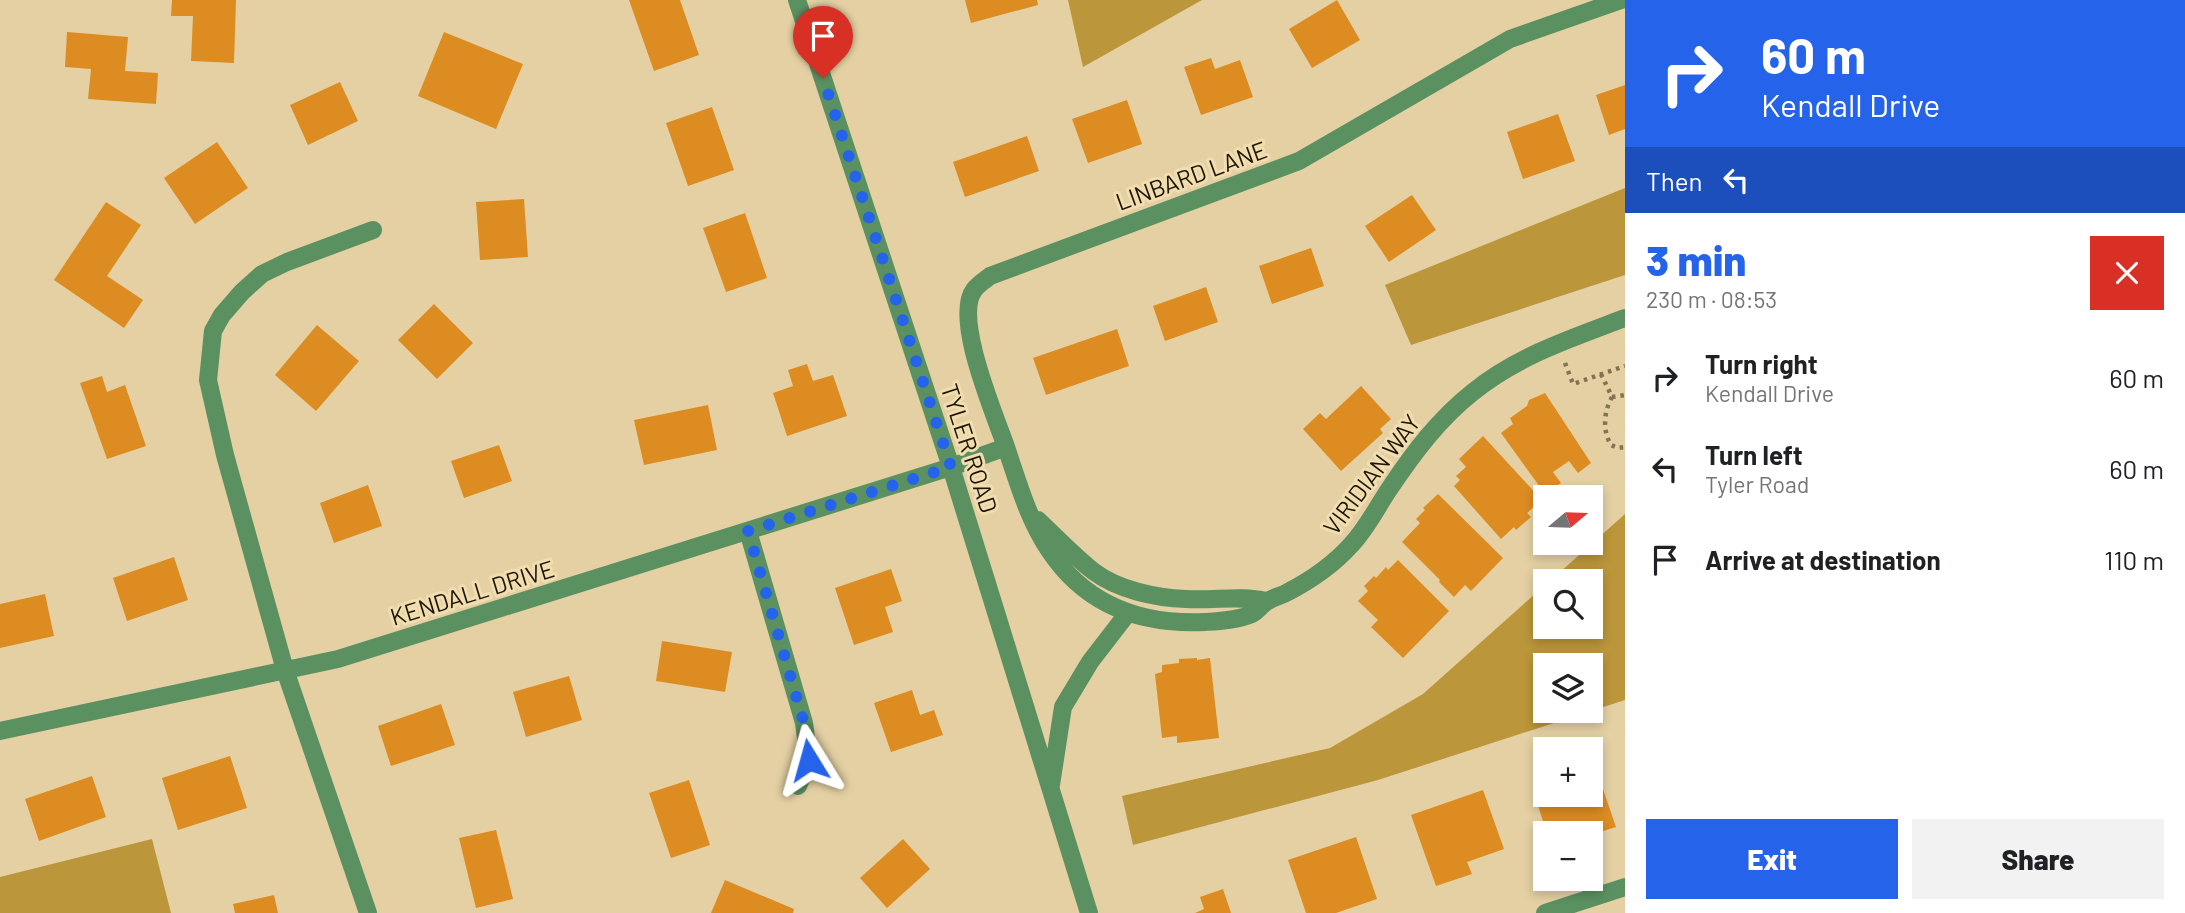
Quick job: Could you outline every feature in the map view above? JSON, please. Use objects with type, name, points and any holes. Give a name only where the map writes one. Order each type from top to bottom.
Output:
[{"type":"street","name":"TYLER ROAD","points":[[797,0],[951,467],[1089,913]]},
{"type":"street","name":"LINBARD LANE","points":[[1006,447],[975,358],[967,323],[967,308],[973,290],[990,276],[1299,161],[1510,39],[1621,0]]},
{"type":"street","points":[[368,913],[285,670],[225,455],[208,380],[213,331],[222,315],[242,292],[262,274],[287,262],[373,230]]},
{"type":"street","name":"VIRIDIAN WAY","points":[[1006,447],[1028,510],[1049,550],[1070,575],[1096,597],[1127,614],[1153,620],[1222,621],[1253,613],[1266,601],[1318,575],[1352,545],[1424,439],[1474,391],[1502,371],[1534,354],[1625,318]]},
{"type":"street","points":[[951,467],[1006,447]]},
{"type":"street","name":"KENDALL DRIVE","points":[[0,732],[338,659],[951,467]]},
{"type":"street","name":"VIRIDIAN WAY","points":[[1028,510],[1095,572],[1116,584],[1159,597],[1250,597],[1266,601]]},
{"type":"street","points":[[748,531],[804,723],[809,760],[798,786]]},
{"type":"street","points":[[1051,789],[1063,707],[1090,662],[1127,614]]},
{"type":"street","points":[[1545,913],[1625,887]]},
{"type":"path","points":[[1553,368],[1564,362],[1573,384],[1625,366]]},
{"type":"path","points":[[1601,374],[1612,397],[1605,416],[1607,438],[1611,445],[1625,447]]},
{"type":"path","points":[[1612,397],[1625,395]]},
{"type":"shaded area","points":[[1068,0],[1202,0],[1083,67]]},
{"type":"shaded area","points":[[1625,188],[1625,275],[1411,345],[1385,285]]},
{"type":"shaded area","points":[[1625,514],[1625,700],[1603,707],[1603,653],[1533,653],[1533,723],[1554,723],[1378,780],[1133,845],[1122,796],[1330,748],[1423,694],[1533,596],[1533,639],[1603,639],[1603,569],[1563,569],[1579,555],[1603,555],[1603,534]]},
{"type":"shaded area","points":[[152,839],[171,913],[0,913],[0,877]]},
{"type":"building","points":[[172,0],[236,0],[234,63],[191,61],[193,16],[171,16]]},
{"type":"building","points":[[629,0],[680,0],[699,55],[654,71]]},
{"type":"building","points":[[965,0],[1037,0],[1038,5],[971,23]]},
{"type":"building","points":[[1337,0],[1360,40],[1312,68],[1289,29]]},
{"type":"building","points":[[67,32],[128,37],[125,71],[158,73],[156,104],[88,99],[91,69],[65,67]]},
{"type":"building","points":[[444,32],[523,64],[496,129],[418,96]]},
{"type":"building","points":[[1211,58],[1215,69],[1240,60],[1253,97],[1201,115],[1184,67]]},
{"type":"building","points":[[340,82],[358,121],[308,145],[290,105]]},
{"type":"building","points":[[1625,85],[1625,129],[1609,135],[1596,95]]},
{"type":"building","points":[[1127,100],[1142,144],[1088,163],[1072,119]]},
{"type":"building","points":[[712,107],[734,170],[688,186],[666,123]]},
{"type":"building","points":[[1558,114],[1575,161],[1523,179],[1507,132]]},
{"type":"building","points":[[1027,136],[1039,171],[965,197],[953,162]]},
{"type":"building","points":[[217,142],[248,188],[195,224],[164,178]]},
{"type":"building","points":[[1412,195],[1436,230],[1389,262],[1365,226]]},
{"type":"building","points":[[524,199],[528,257],[480,260],[476,202]]},
{"type":"building","points":[[106,202],[141,225],[107,276],[143,300],[124,328],[54,280]]},
{"type":"building","points":[[745,213],[767,278],[726,292],[703,228]]},
{"type":"building","points":[[1311,248],[1324,286],[1272,304],[1259,266]]},
{"type":"building","points":[[1206,287],[1218,322],[1165,341],[1153,306]]},
{"type":"building","points":[[434,304],[473,343],[437,379],[398,340]]},
{"type":"building","points":[[317,325],[359,361],[316,411],[275,375]]},
{"type":"building","points":[[1117,329],[1129,366],[1046,395],[1033,358]]},
{"type":"building","points":[[807,364],[813,381],[833,375],[847,416],[787,436],[773,393],[793,386],[788,370]]},
{"type":"building","points":[[102,376],[107,392],[125,385],[146,446],[107,459],[80,383]]},
{"type":"building","points":[[1361,386],[1391,419],[1380,429],[1383,433],[1341,471],[1303,429],[1320,413],[1326,419]]},
{"type":"building","points":[[1545,393],[1591,463],[1578,473],[1569,461],[1553,472],[1561,483],[1558,485],[1539,485],[1501,433],[1513,424],[1510,418],[1527,406],[1529,400]]},
{"type":"building","points":[[708,405],[717,450],[644,465],[634,420]]},
{"type":"building","points":[[1483,436],[1533,490],[1533,508],[1527,513],[1531,517],[1501,539],[1454,486],[1460,480],[1456,476],[1466,467],[1459,459]]},
{"type":"building","points":[[499,445],[512,481],[464,498],[451,461]]},
{"type":"building","points":[[368,485],[382,526],[334,543],[320,503]]},
{"type":"building","points":[[1438,494],[1503,558],[1471,591],[1465,585],[1454,597],[1402,542],[1420,523],[1416,519],[1425,510],[1423,508]]},
{"type":"building","points":[[174,557],[188,600],[127,621],[113,578]]},
{"type":"building","points":[[1398,560],[1449,611],[1403,658],[1371,627],[1378,620],[1358,601],[1368,591],[1364,586]]},
{"type":"building","points":[[891,569],[902,601],[885,607],[893,632],[854,645],[835,588]]},
{"type":"building","points":[[45,594],[54,636],[0,648],[0,604]]},
{"type":"building","points":[[662,641],[732,652],[725,692],[656,681]]},
{"type":"building","points":[[1210,658],[1219,738],[1177,743],[1177,736],[1162,738],[1155,674],[1162,672],[1162,665],[1179,663],[1179,659]]},
{"type":"building","points":[[569,676],[582,720],[526,737],[513,692]]},
{"type":"building","points":[[912,690],[920,715],[934,710],[943,735],[891,752],[874,703]]},
{"type":"building","points":[[441,704],[455,745],[391,766],[378,726]]},
{"type":"building","points":[[230,756],[247,808],[178,830],[162,778]]},
{"type":"building","points":[[92,776],[106,817],[39,841],[25,799]]},
{"type":"building","points":[[689,780],[710,845],[671,858],[649,793]]},
{"type":"building","points":[[1603,789],[1616,827],[1603,831],[1603,821],[1543,821],[1538,807],[1603,807]]},
{"type":"building","points":[[1483,790],[1504,849],[1467,862],[1472,874],[1436,886],[1411,815]]},
{"type":"building","points":[[496,830],[513,899],[476,908],[459,838]]},
{"type":"building","points":[[1356,837],[1377,899],[1336,913],[1306,913],[1288,860]]},
{"type":"building","points":[[903,839],[930,869],[887,908],[860,878]]},
{"type":"building","points":[[725,880],[794,909],[793,913],[711,913]]},
{"type":"building","points":[[1223,889],[1231,913],[1195,913],[1204,909],[1200,897]]},
{"type":"building","points":[[274,895],[278,913],[235,913],[233,904]]},
{"type":"route","points":[[809,760],[804,723],[748,531],[951,467],[823,78]]}]
